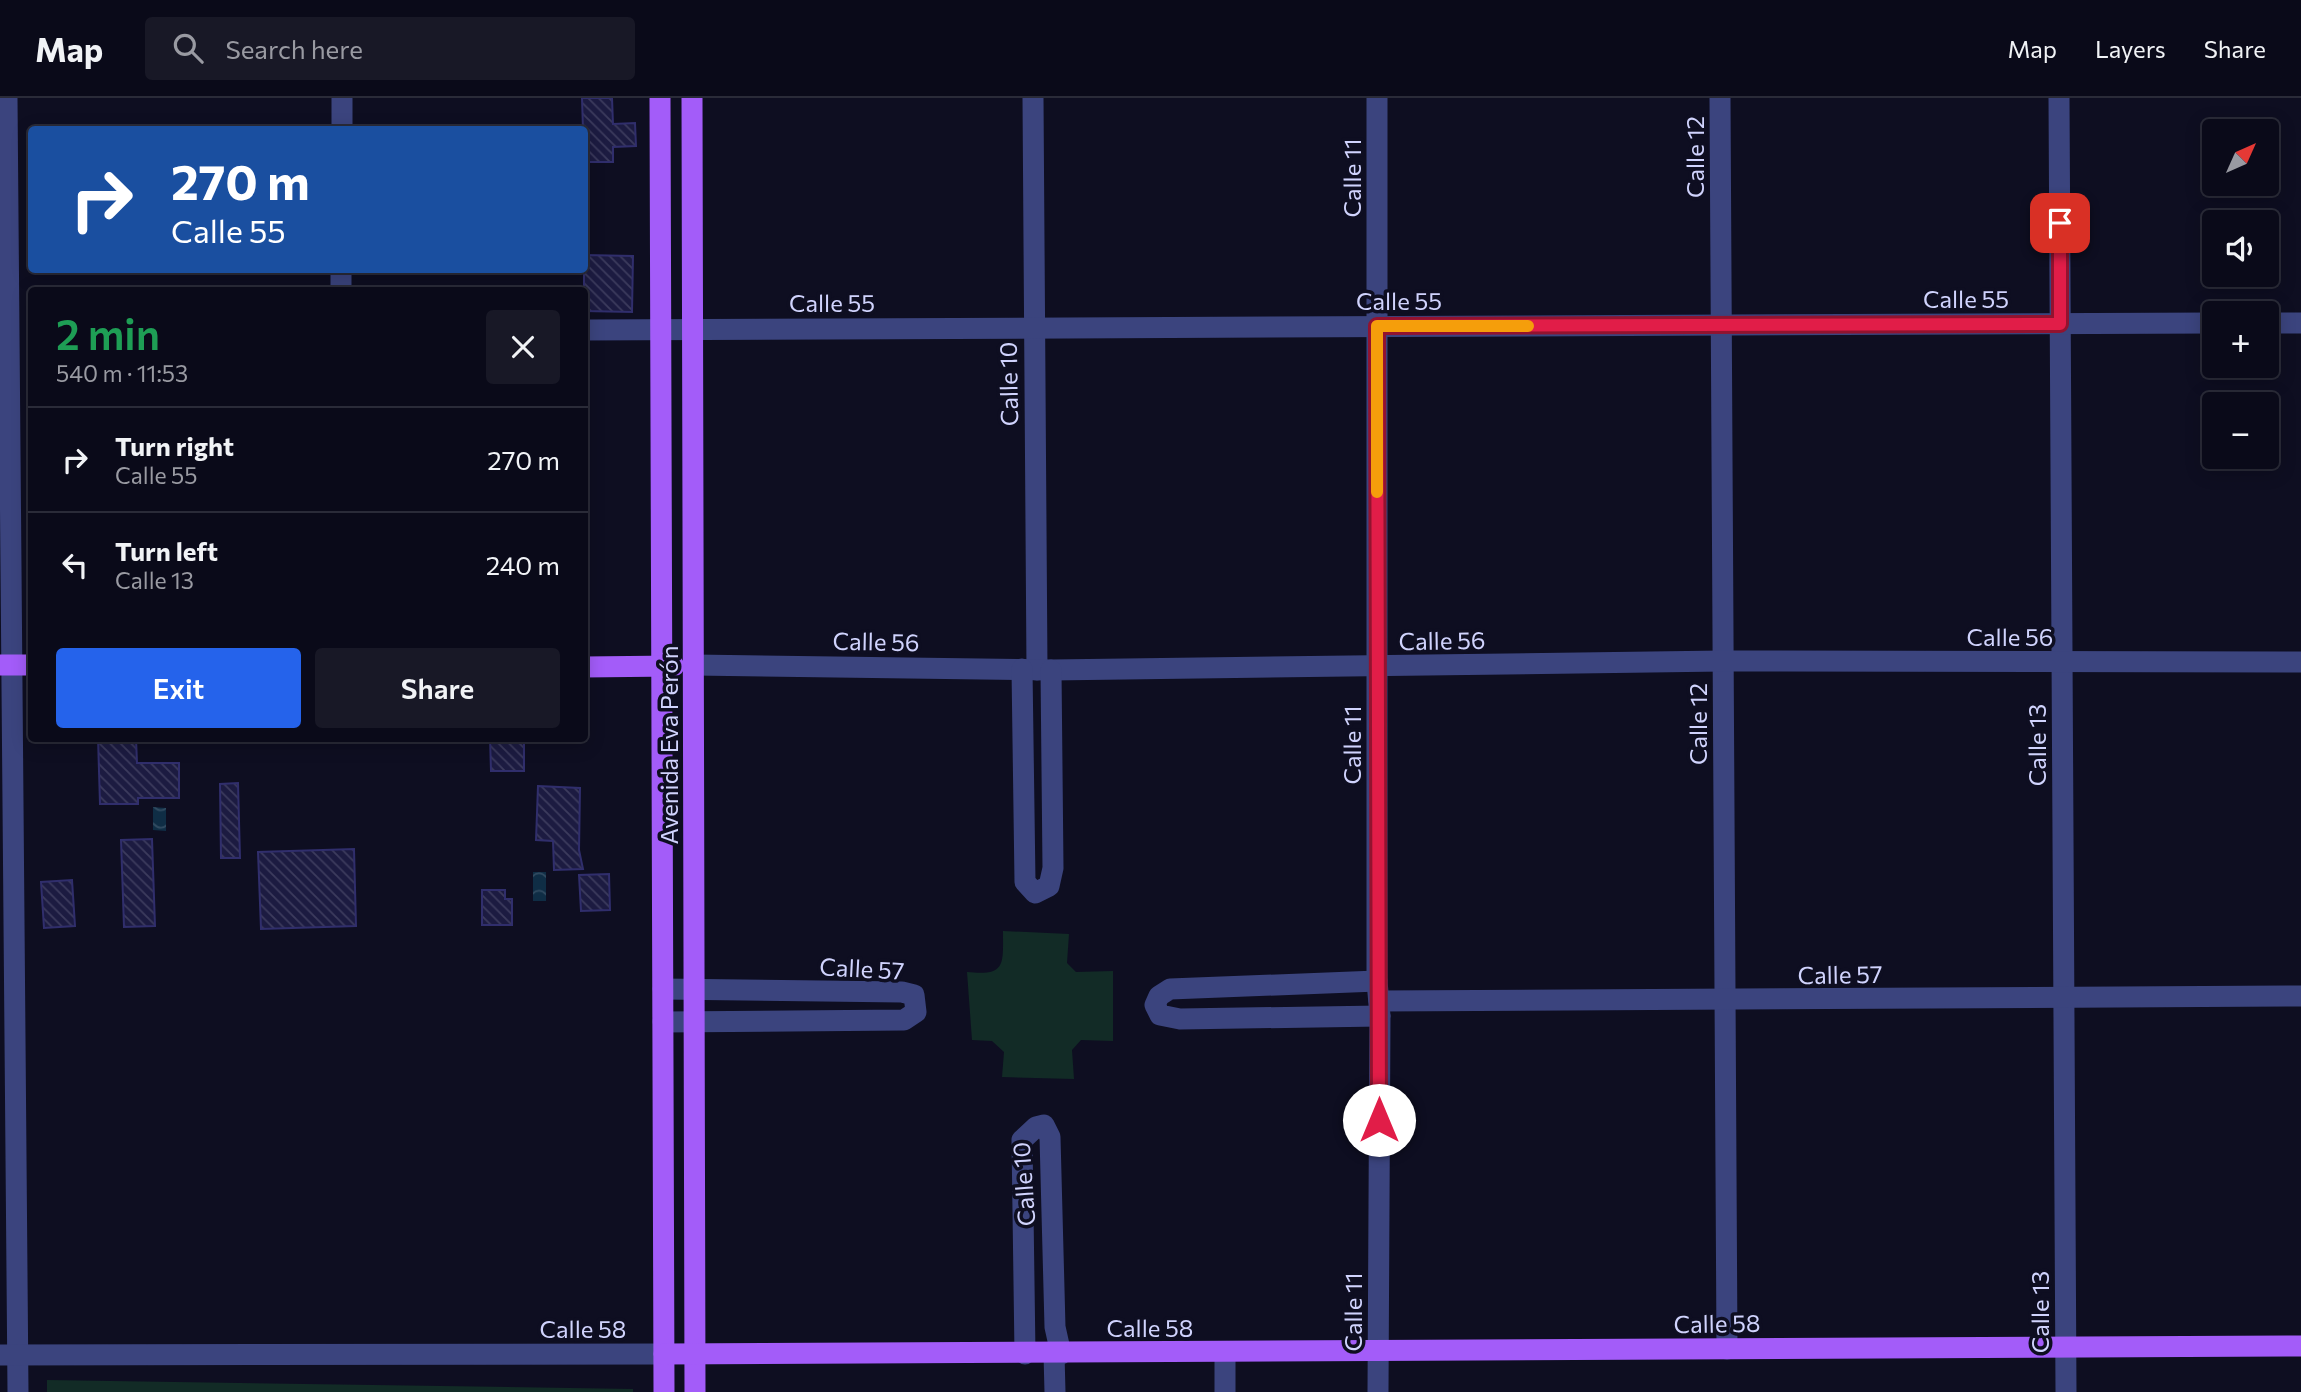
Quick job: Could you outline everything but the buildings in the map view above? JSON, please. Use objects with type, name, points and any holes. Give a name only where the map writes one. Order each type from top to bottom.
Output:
[{"type":"main road","name":"Avenida Eva Perón","points":[[660,98],[664,1392]]},
{"type":"main road","name":"Avenida Eva Perón","points":[[692,98],[695,1392]]},
{"type":"main road","name":"Calle 56","points":[[588,667],[694,666]]},
{"type":"main road","name":"Calle 58","points":[[664,1354],[1377,1353],[2301,1346]]},
{"type":"street","points":[[6,98],[14,665],[9,1355],[18,1392]]},
{"type":"street","points":[[342,98],[342,126]]},
{"type":"street","name":"Calle 10","points":[[1033,98],[1037,669],[1025,882],[1035,893],[1049,886],[1053,868],[1037,669]]},
{"type":"street","name":"Calle 11","points":[[1377,98],[1378,1392]]},
{"type":"street","name":"Calle 12","points":[[1720,98],[1727,1349]]},
{"type":"street","name":"Calle 13","points":[[2059,98],[2066,1392]]},
{"type":"street","name":"Calle 55","points":[[588,330],[2202,323]]},
{"type":"street","points":[[2279,323],[2301,323]]},
{"type":"street","name":"Calle 56","points":[[694,666],[1037,669],[1377,668],[1723,662],[2301,662]]},
{"type":"street","name":"Calle 57","points":[[663,989],[901,992],[914,995],[916,1012],[904,1020],[663,1022]]},
{"type":"street","name":"Calle 57","points":[[1379,1000],[1180,1019],[1160,1015],[1155,1005],[1159,996],[1170,989],[1379,1000],[1725,1002],[2301,996]]},
{"type":"street","name":"Calle 10","points":[[1025,1354],[1022,1140],[1036,1127],[1044,1125],[1050,1138],[1057,1354],[1055,1392]]},
{"type":"street","points":[[1225,1353],[1225,1392]]},
{"type":"street","name":"Calle 58","points":[[9,1355],[664,1354]]},
{"type":"green space","points":[[1003,931],[1069,934],[1067,963],[1076,972],[1113,971],[1113,1041],[1081,1040],[1072,1050],[1074,1079],[1002,1077],[1004,1052],[992,1041],[972,1040],[967,972],[989,972],[1000,966]]},
{"type":"green space","points":[[47,1380],[633,1389],[633,1392],[47,1392]]},
{"type":"water","points":[[153,807],[166,808],[166,831],[153,830]]},
{"type":"water","points":[[533,872],[546,872],[546,901],[533,901]]},
{"type":"slow traffic","points":[[1377,492],[1377,326],[1528,326]]},
{"type":"route","points":[[1379,1120],[1377,326],[2060,324],[2060,223]]}]
